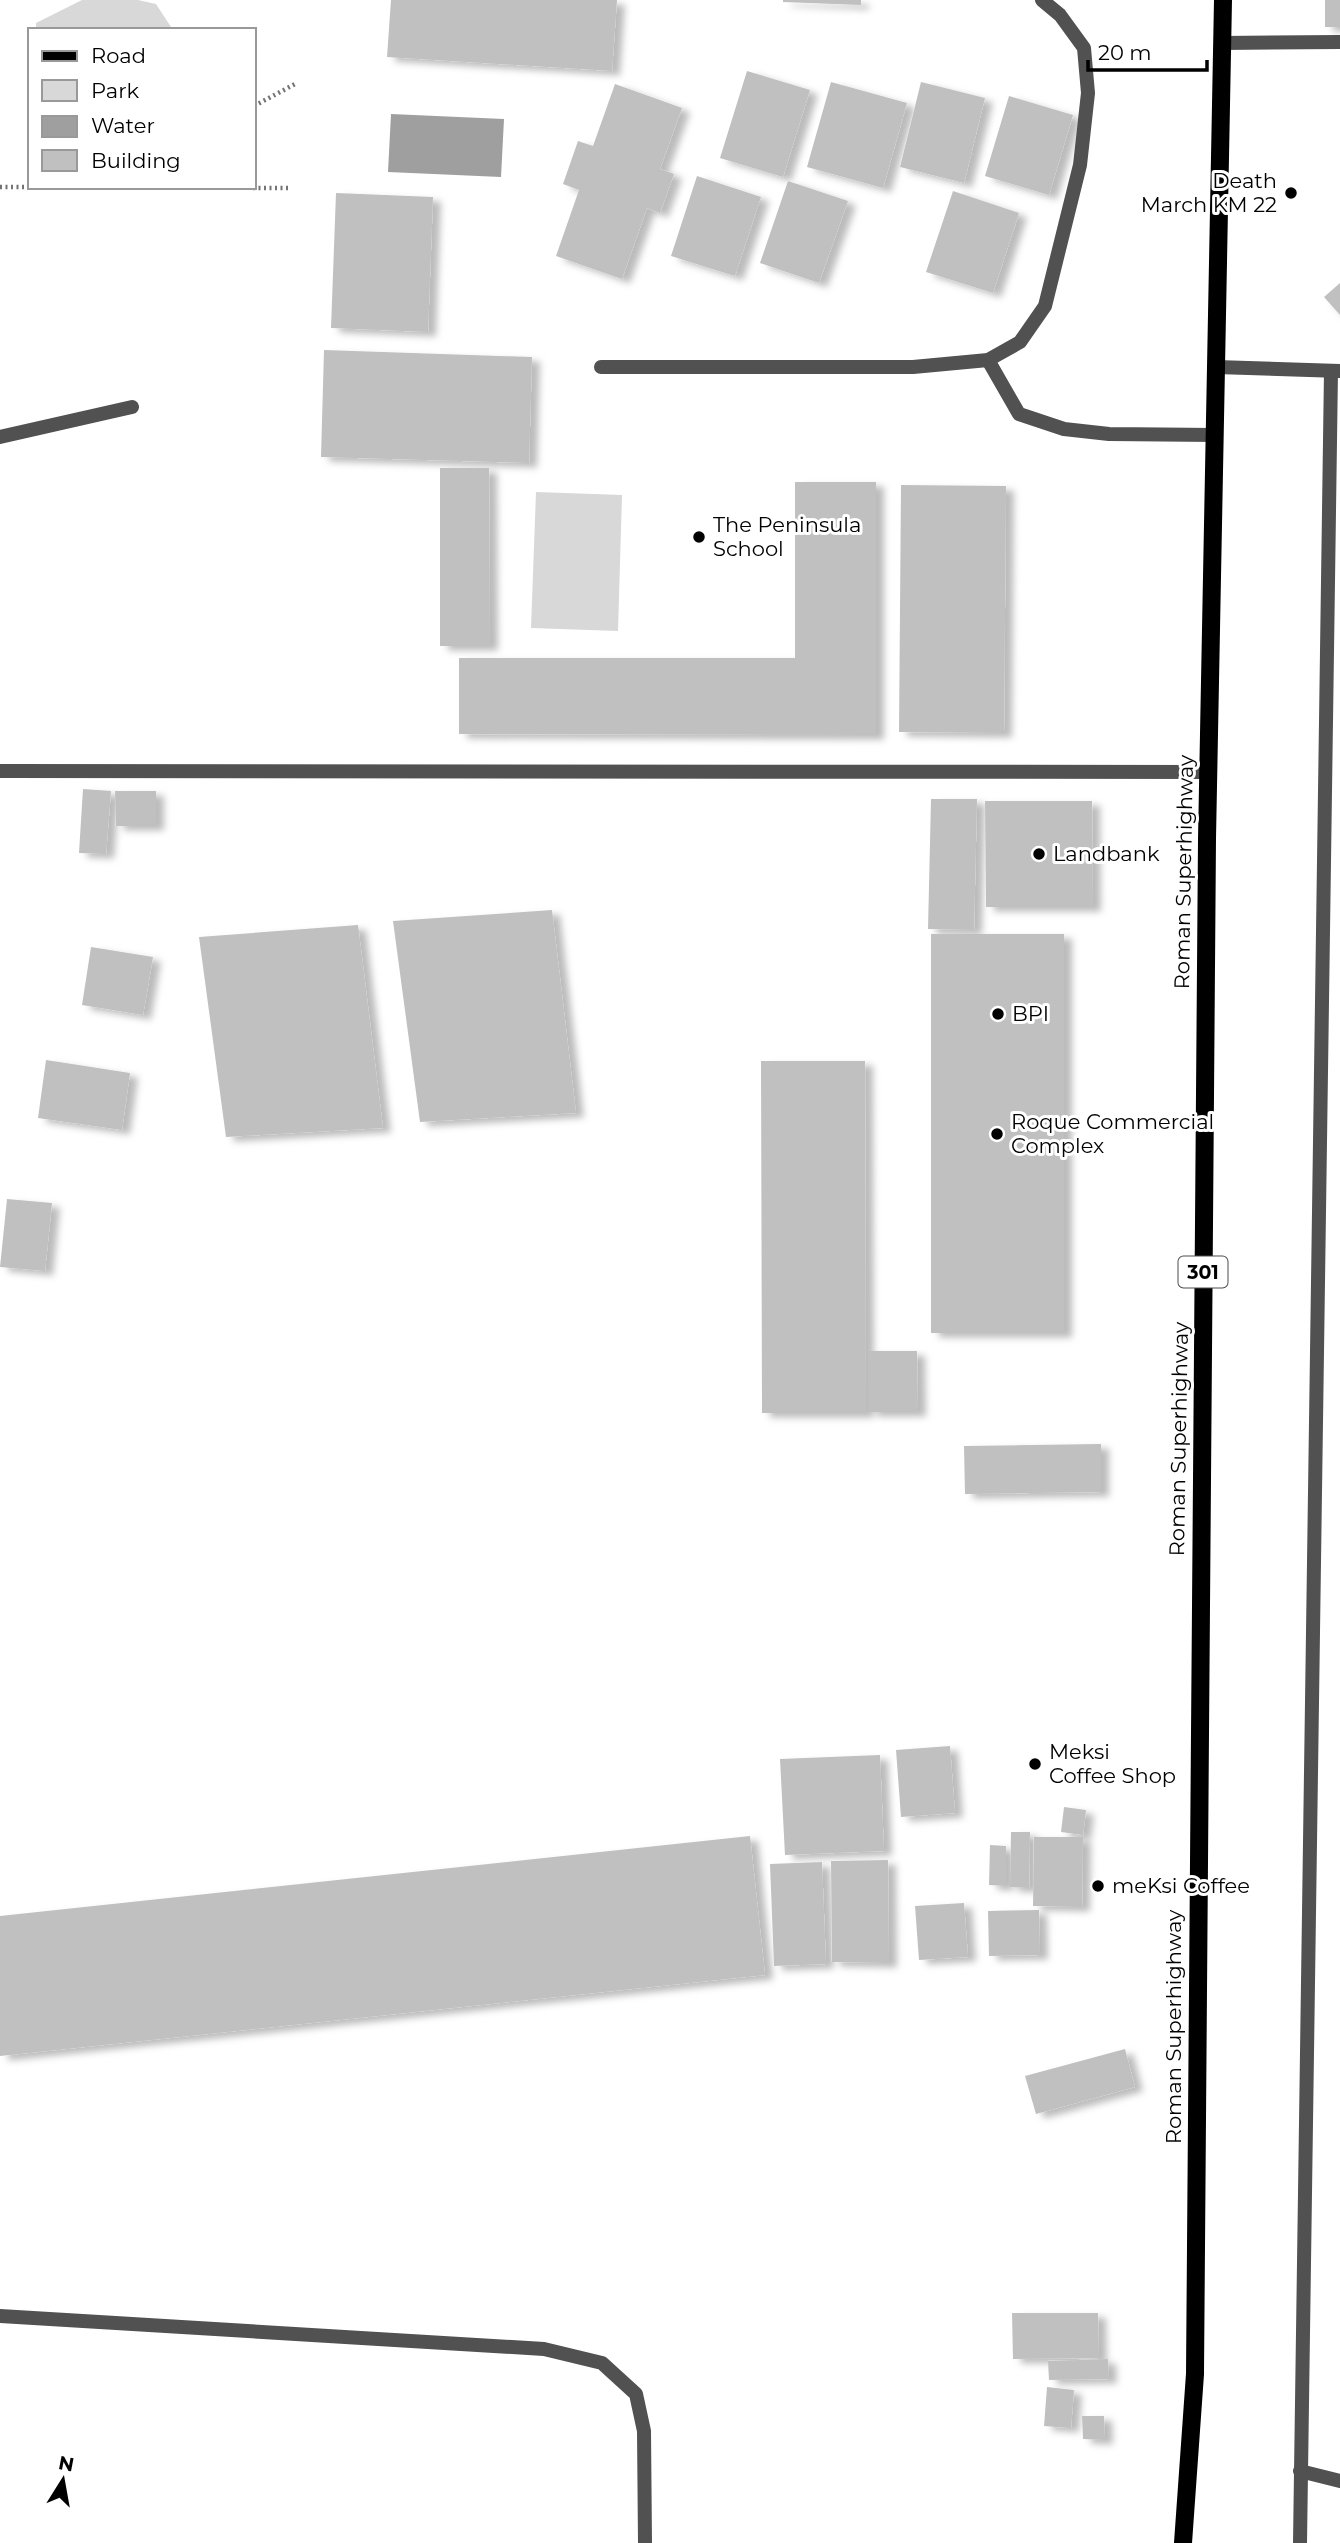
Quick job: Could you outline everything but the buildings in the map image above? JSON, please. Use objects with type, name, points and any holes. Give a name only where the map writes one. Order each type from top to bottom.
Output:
[{"type":"main road","name":"Roman Superhighway","points":[[1183,2543],[1195,2374],[1208,772],[1223,0]]},
{"type":"street","points":[[601,367],[900,367],[988,360],[1020,342],[1045,306],[1080,164],[1088,93],[1084,48],[1060,15],[1042,0]]},
{"type":"street","points":[[1222,44],[1340,42]]},
{"type":"street","points":[[988,360],[1019,414],[1030,418],[1064,429],[1108,434],[1214,435]]},
{"type":"street","points":[[1216,367],[1336,371],[1300,2543]]},
{"type":"street","points":[[0,437],[132,407]]},
{"type":"street","points":[[0,771],[1208,772]]},
{"type":"street","points":[[0,2316],[544,2349],[603,2364],[636,2393],[644,2431],[645,2543]]},
{"type":"street","points":[[1300,2471],[1340,2481]]},
{"type":"path","points":[[256,105],[295,84]]},
{"type":"path","points":[[0,187],[28,187]]},
{"type":"path","points":[[256,188],[288,188]]},
{"type":"green space","points":[[82,0],[138,0],[156,4],[172,28],[36,28],[36,23]]},
{"type":"green space","points":[[536,492],[622,495],[618,631],[531,628]]},
{"type":"water","points":[[391,114],[504,119],[501,177],[388,172]]},
{"type":"place","name":"Death March KM 22","points":[[1291,193]]},
{"type":"place","name":"The Peninsula School","points":[[699,537]]},
{"type":"place","name":"Landbank","points":[[1039,854]]},
{"type":"place","name":"BPI","points":[[998,1014]]},
{"type":"place","name":"Roque Commercial Complex","points":[[997,1134]]},
{"type":"place","name":"Meksi Coffee Shop","points":[[1035,1764]]},
{"type":"place","name":"meKsi Coffee","points":[[1098,1886]]}]
